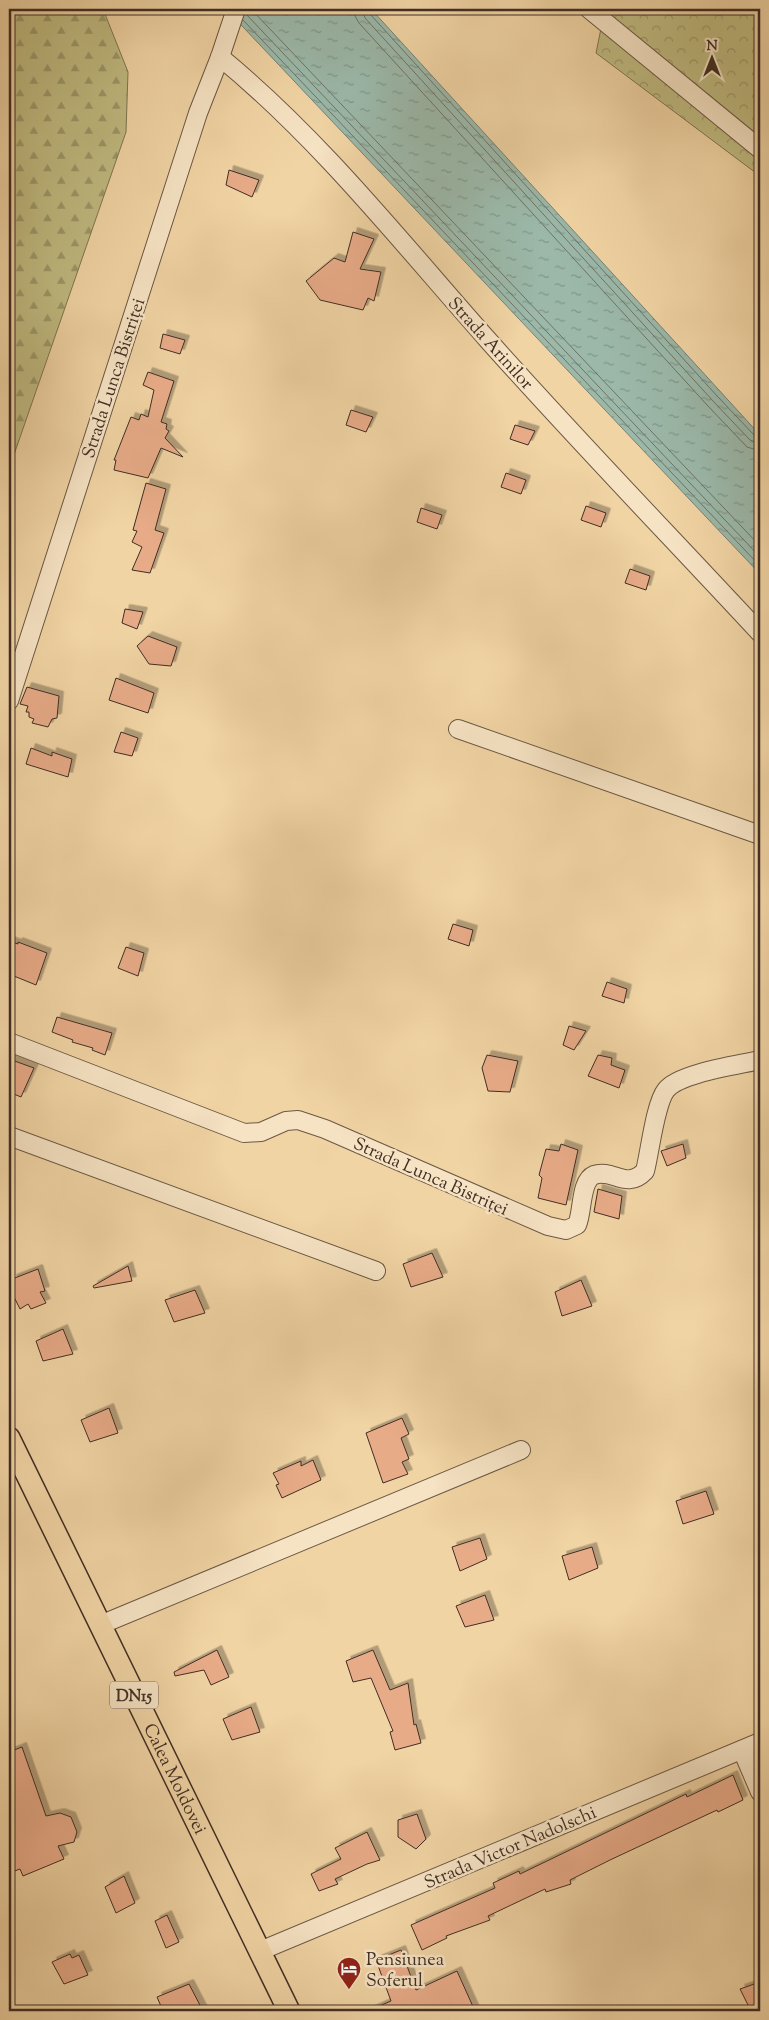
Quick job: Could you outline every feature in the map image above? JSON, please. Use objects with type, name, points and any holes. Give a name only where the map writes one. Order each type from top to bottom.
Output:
[{"type":"main road","name":"Calea Moldovei","points":[[9,1438],[289,2011]]},
{"type":"street","name":"Strada Lunca Bistriței","points":[[9,701],[198,113],[236,9]]},
{"type":"street","points":[[589,9],[760,149]]},
{"type":"street","name":"Strada Arinilor","points":[[220,57],[258,88],[307,136],[547,407],[760,632]]},
{"type":"street","points":[[458,729],[760,836]]},
{"type":"street","name":"Strada Lunca Bistriței","points":[[9,1042],[244,1133],[261,1132],[286,1121],[298,1120],[325,1129],[548,1226],[566,1230],[577,1225],[585,1187],[590,1177],[596,1174],[629,1180],[638,1178],[645,1171],[659,1109],[666,1090],[679,1079],[760,1060]]},
{"type":"street","points":[[9,1136],[376,1271]]},
{"type":"street","points":[[100,1624],[521,1450]]},
{"type":"street","name":"Strada Victor Nadolschi","points":[[260,1951],[760,1742]]},
{"type":"street","points":[[742,1750],[760,1792]]},
{"type":"green space","points":[[9,9],[100,9],[105,14],[128,72],[126,132],[9,469]]},
{"type":"green space","points":[[605,9],[760,9],[760,176],[596,53]]},
{"type":"water","points":[[226,9],[371,9],[760,435],[760,574]]},
{"type":"building","points":[[229,170],[259,180],[252,197],[226,185]]},
{"type":"building","points":[[353,232],[374,239],[360,269],[381,272],[374,301],[368,298],[363,310],[320,300],[306,281],[334,258],[345,262]]},
{"type":"building","points":[[163,334],[185,340],[180,354],[160,348]]},
{"type":"building","points":[[148,372],[174,381],[161,422],[167,424],[166,429],[169,431],[165,438],[183,457],[161,448],[148,478],[114,470],[116,460],[114,460],[131,417],[139,420],[141,414],[148,417],[154,390],[143,385]]},
{"type":"building","points":[[351,410],[373,417],[366,432],[346,425]]},
{"type":"building","points":[[515,425],[535,431],[528,445],[510,439]]},
{"type":"building","points":[[506,473],[526,480],[521,494],[501,487]]},
{"type":"building","points":[[146,483],[166,489],[155,530],[164,533],[150,573],[132,570],[142,547],[132,542],[137,531],[133,530]]},
{"type":"building","points":[[586,506],[606,513],[601,527],[581,520]]},
{"type":"building","points":[[421,508],[442,515],[437,529],[417,522]]},
{"type":"building","points":[[630,569],[650,576],[646,590],[625,583]]},
{"type":"building","points":[[125,609],[143,612],[137,629],[122,623]]},
{"type":"building","points":[[148,636],[177,647],[171,666],[149,664],[137,646]]},
{"type":"building","points":[[116,678],[154,693],[148,713],[109,700]]},
{"type":"building","points":[[27,687],[59,696],[57,718],[52,719],[48,727],[32,723],[34,719],[29,717],[29,712],[26,712],[28,706],[20,704]]},
{"type":"building","points":[[121,732],[138,738],[132,756],[114,752]]},
{"type":"building","points":[[31,748],[52,756],[52,752],[72,759],[68,777],[26,764]]},
{"type":"building","points":[[453,924],[473,930],[469,946],[448,939]]},
{"type":"building","points":[[9,941],[18,944],[18,942],[47,953],[36,985],[9,974]]},
{"type":"building","points":[[126,947],[144,953],[138,976],[118,968]]},
{"type":"building","points":[[607,982],[627,989],[624,1003],[602,996]]},
{"type":"building","points":[[57,1017],[112,1033],[105,1055],[92,1050],[93,1048],[72,1042],[73,1040],[52,1032]]},
{"type":"building","points":[[569,1026],[586,1031],[574,1050],[563,1045]]},
{"type":"building","points":[[487,1055],[518,1061],[510,1092],[488,1091],[482,1068]]},
{"type":"building","points":[[598,1055],[612,1058],[611,1065],[625,1070],[619,1088],[588,1076]]},
{"type":"building","points":[[9,1059],[34,1068],[21,1097],[9,1092]]},
{"type":"building","points":[[561,1144],[578,1150],[566,1205],[538,1198],[542,1178],[539,1175],[546,1149],[559,1151]]},
{"type":"building","points":[[683,1144],[686,1158],[667,1166],[661,1151]]},
{"type":"building","points":[[598,1189],[622,1196],[619,1219],[594,1212]]},
{"type":"building","points":[[432,1253],[443,1277],[411,1287],[403,1264]]},
{"type":"building","points":[[128,1266],[132,1281],[94,1288],[93,1286]]},
{"type":"building","points":[[38,1269],[45,1291],[40,1292],[46,1303],[31,1309],[28,1304],[20,1309],[9,1287],[14,1286],[12,1279]]},
{"type":"building","points":[[581,1280],[592,1306],[562,1316],[555,1292]]},
{"type":"building","points":[[195,1290],[205,1313],[174,1322],[165,1300]]},
{"type":"building","points":[[63,1329],[73,1354],[43,1361],[36,1341]]},
{"type":"building","points":[[109,1408],[118,1433],[90,1442],[81,1420]]},
{"type":"building","points":[[402,1418],[409,1434],[401,1438],[409,1459],[402,1462],[408,1474],[383,1483],[366,1433]]},
{"type":"building","points":[[313,1460],[321,1480],[282,1498],[276,1485],[279,1484],[273,1473],[301,1461],[301,1466]]},
{"type":"building","points":[[706,1491],[714,1514],[683,1524],[676,1501]]},
{"type":"building","points":[[480,1538],[487,1559],[460,1571],[452,1547]]},
{"type":"building","points":[[592,1547],[598,1568],[569,1580],[562,1556]]},
{"type":"building","points":[[485,1595],[494,1620],[465,1627],[456,1606]]},
{"type":"building","points":[[217,1650],[229,1677],[211,1685],[204,1670],[175,1676],[174,1672]]},
{"type":"building","points":[[373,1650],[390,1690],[408,1683],[414,1725],[416,1724],[421,1743],[395,1750],[390,1732],[393,1731],[371,1678],[353,1682],[346,1661]]},
{"type":"building","points":[[251,1707],[260,1732],[232,1740],[223,1719]]},
{"type":"building","points":[[22,1747],[46,1816],[60,1813],[71,1817],[77,1832],[74,1842],[58,1846],[64,1859],[23,1876],[20,1869],[9,1873],[9,1752]]},
{"type":"building","points":[[733,1775],[743,1800],[718,1812],[717,1810],[610,1860],[570,1880],[571,1884],[546,1892],[545,1889],[488,1916],[490,1920],[446,1936],[447,1938],[422,1950],[411,1925],[495,1888],[493,1883],[519,1871],[520,1874],[686,1794],[687,1797]]},
{"type":"building","points":[[417,1814],[426,1839],[416,1849],[398,1837],[398,1820]]},
{"type":"building","points":[[367,1832],[380,1860],[335,1879],[338,1884],[319,1891],[311,1874],[341,1859],[335,1848]]},
{"type":"building","points":[[124,1876],[135,1903],[116,1913],[105,1887]]},
{"type":"building","points":[[167,1915],[179,1942],[166,1948],[155,1921]]},
{"type":"building","points":[[401,1950],[416,1990],[457,1971],[475,2011],[368,2011],[391,2001],[376,1960]]},
{"type":"building","points":[[70,1954],[72,1958],[79,1955],[88,1975],[64,1984],[52,1962]]},
{"type":"building","points":[[760,1982],[760,2011],[751,2011],[740,1989]]},
{"type":"building","points":[[189,1984],[203,2011],[163,2011],[157,1997]]},
{"type":"place","name":"Pensiunea Soferul","points":[[349,1990]]}]
